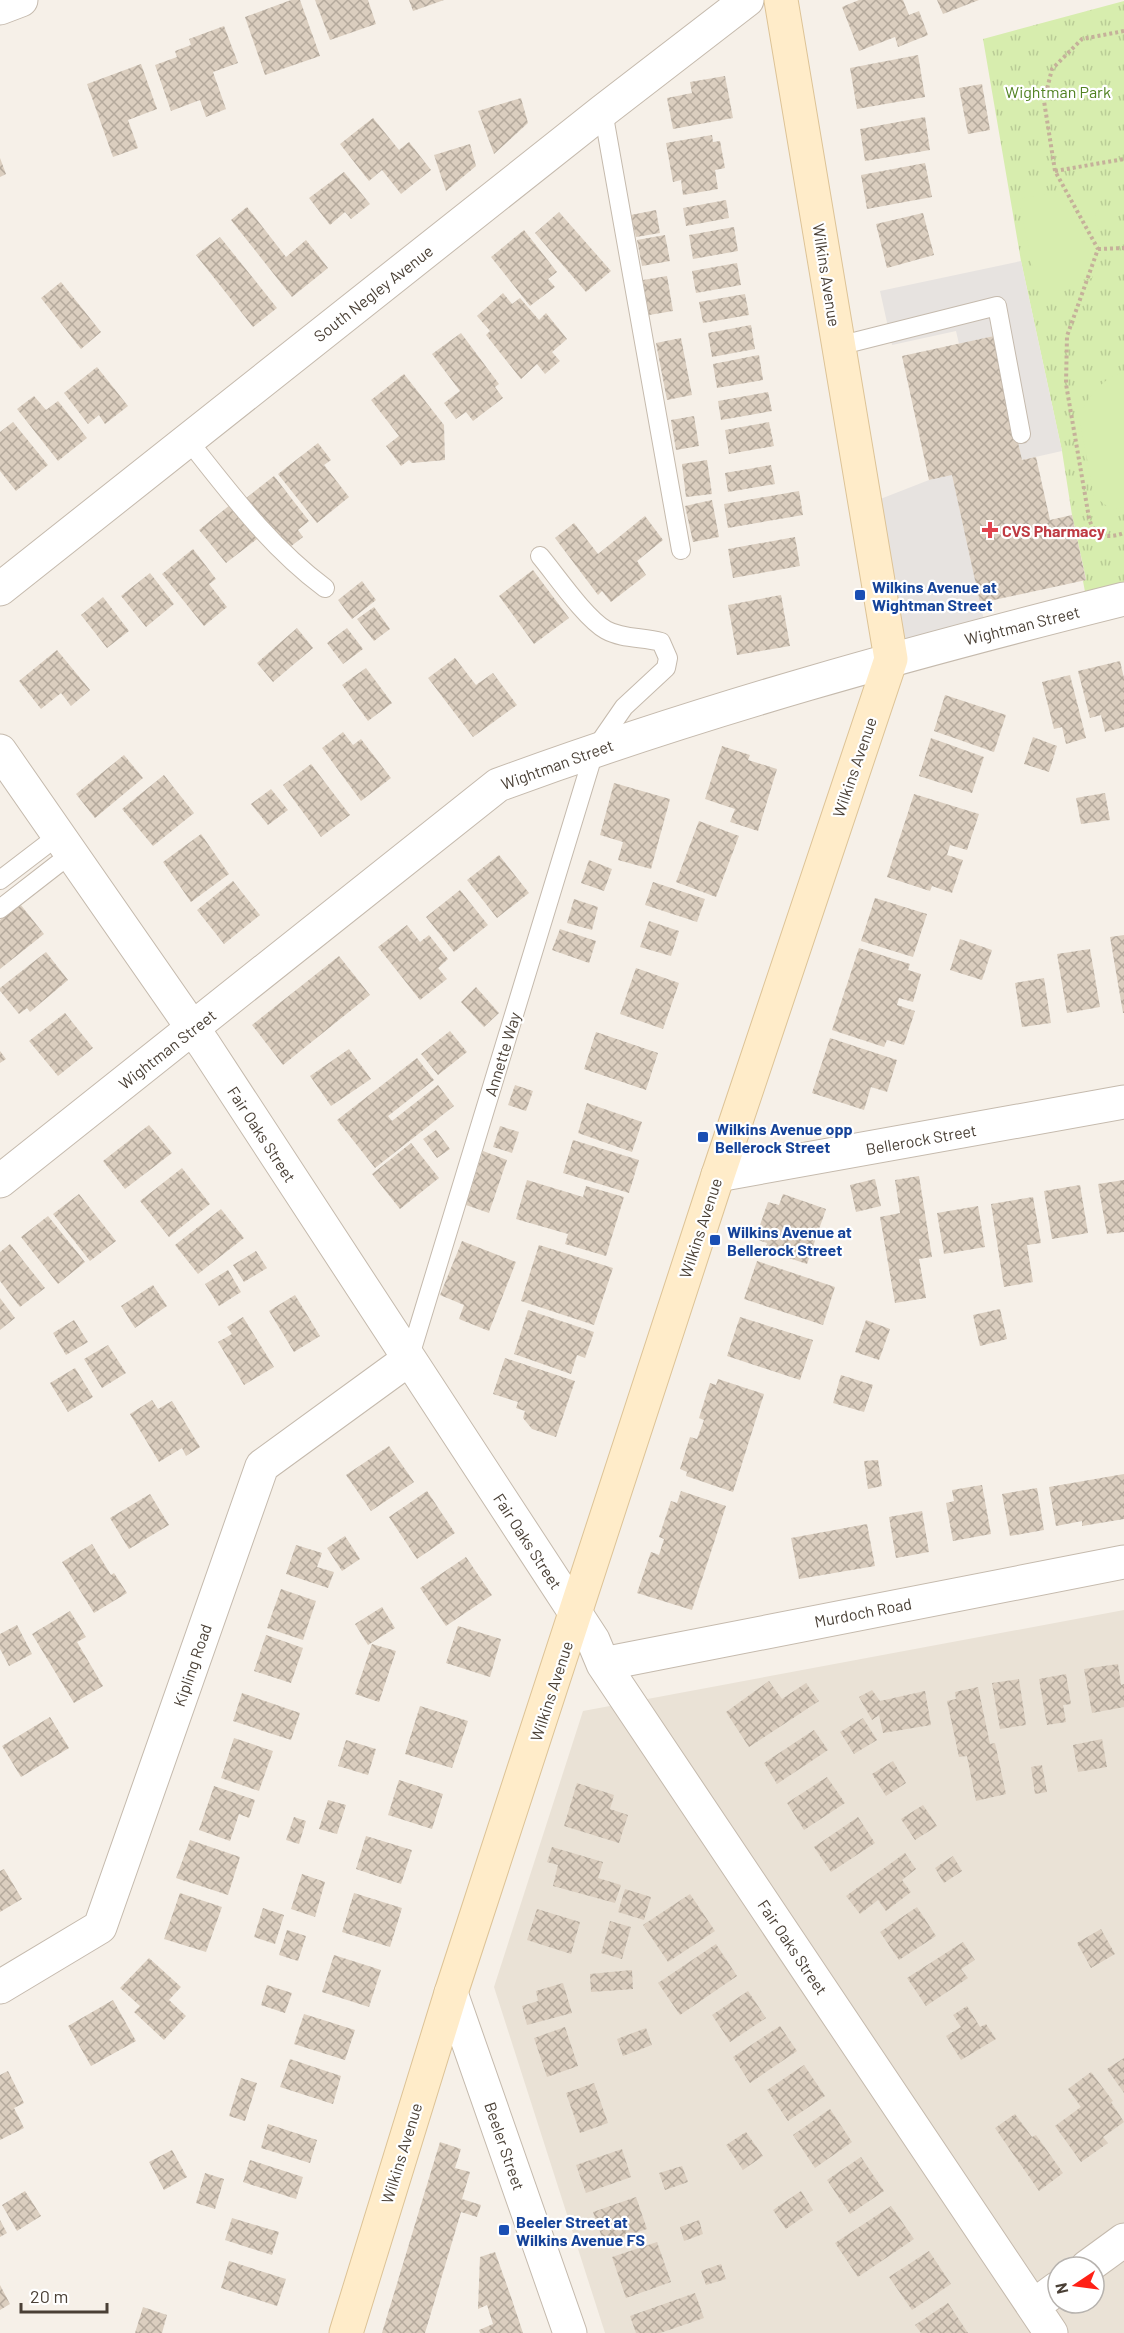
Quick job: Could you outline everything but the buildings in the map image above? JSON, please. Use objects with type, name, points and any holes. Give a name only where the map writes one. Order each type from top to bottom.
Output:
[{"type":"main road","name":"Wilkins Avenue","points":[[346,2333],[451,1993],[718,1175],[891,659],[781,0]]},
{"type":"street","points":[[0,8],[21,0]]},
{"type":"street","name":"South Negley Avenue","points":[[0,589],[603,111],[747,0]]},
{"type":"street","name":"Wightman Street","points":[[0,1181],[498,785],[595,749],[891,659],[1124,599]]},
{"type":"street","name":"Fair Oaks Street","points":[[0,751],[193,1028],[576,1614],[603,1664],[1045,2297],[1051,2333]]},
{"type":"street","name":"Bellerock Street","points":[[718,1175],[1124,1102]]},
{"type":"street","name":"Kipling Road","points":[[0,1987],[100,1927],[262,1466],[409,1359]]},
{"type":"street","name":"Murdoch Road","points":[[603,1664],[1124,1562]]},
{"type":"street","name":"Beeler Street","points":[[451,1993],[570,2333]]},
{"type":"street","points":[[1103,2255],[1124,2240]]},
{"type":"lane","points":[[603,111],[681,550]]},
{"type":"lane","points":[[838,346],[997,306],[1021,434]]},
{"type":"lane","points":[[188,440],[245,513],[302,570],[325,588]]},
{"type":"lane","name":"Annette Way","points":[[409,1359],[595,749],[624,707],[666,668],[668,658],[662,642],[623,636],[599,625],[540,555]]},
{"type":"lane","points":[[0,880],[65,844]]},
{"type":"lane","points":[[0,909],[65,844]]},
{"type":"path","points":[[1124,31],[1082,39],[1052,69],[1044,101],[1055,171],[1098,249],[1067,336],[1066,384],[1091,525],[1104,537],[1124,533]]},
{"type":"path","points":[[1055,171],[1124,159]]},
{"type":"path","points":[[1098,249],[1124,248]]},
{"type":"shaded area","points":[[1021,261],[1062,451],[1022,460],[994,336],[959,344],[956,331],[892,345],[880,291]]},
{"type":"shaded area","points":[[952,475],[987,634],[891,659],[865,505],[929,480]]},
{"type":"shaded area","points":[[1124,1610],[1124,2333],[605,2333],[494,1987],[583,1711]]},
{"type":"green space","name":"Wightman Park","points":[[1124,1],[1124,599],[1088,608],[1083,581],[1086,579],[1072,515],[1062,451],[1021,261],[983,39]]},
{"type":"green space","points":[[1070,189],[1095,213],[1102,250],[1092,278],[1037,289],[1019,199]]},
{"type":"green space","points":[[1124,372],[1124,507],[1112,510],[1094,496],[1079,416],[1102,384]]},
{"type":"place","name":"CVS Pharmacy","points":[[990,530]]},
{"type":"place","name":"Wilkins Avenue at Wightman Street","points":[[860,595]]},
{"type":"place","name":"Wilkins Avenue opp Bellerock Street","points":[[703,1137]]},
{"type":"place","name":"Wilkins Avenue at Bellerock Street","points":[[715,1240]]},
{"type":"place","name":"Beeler Street at Wilkins Avenue FS","points":[[504,2230]]}]
